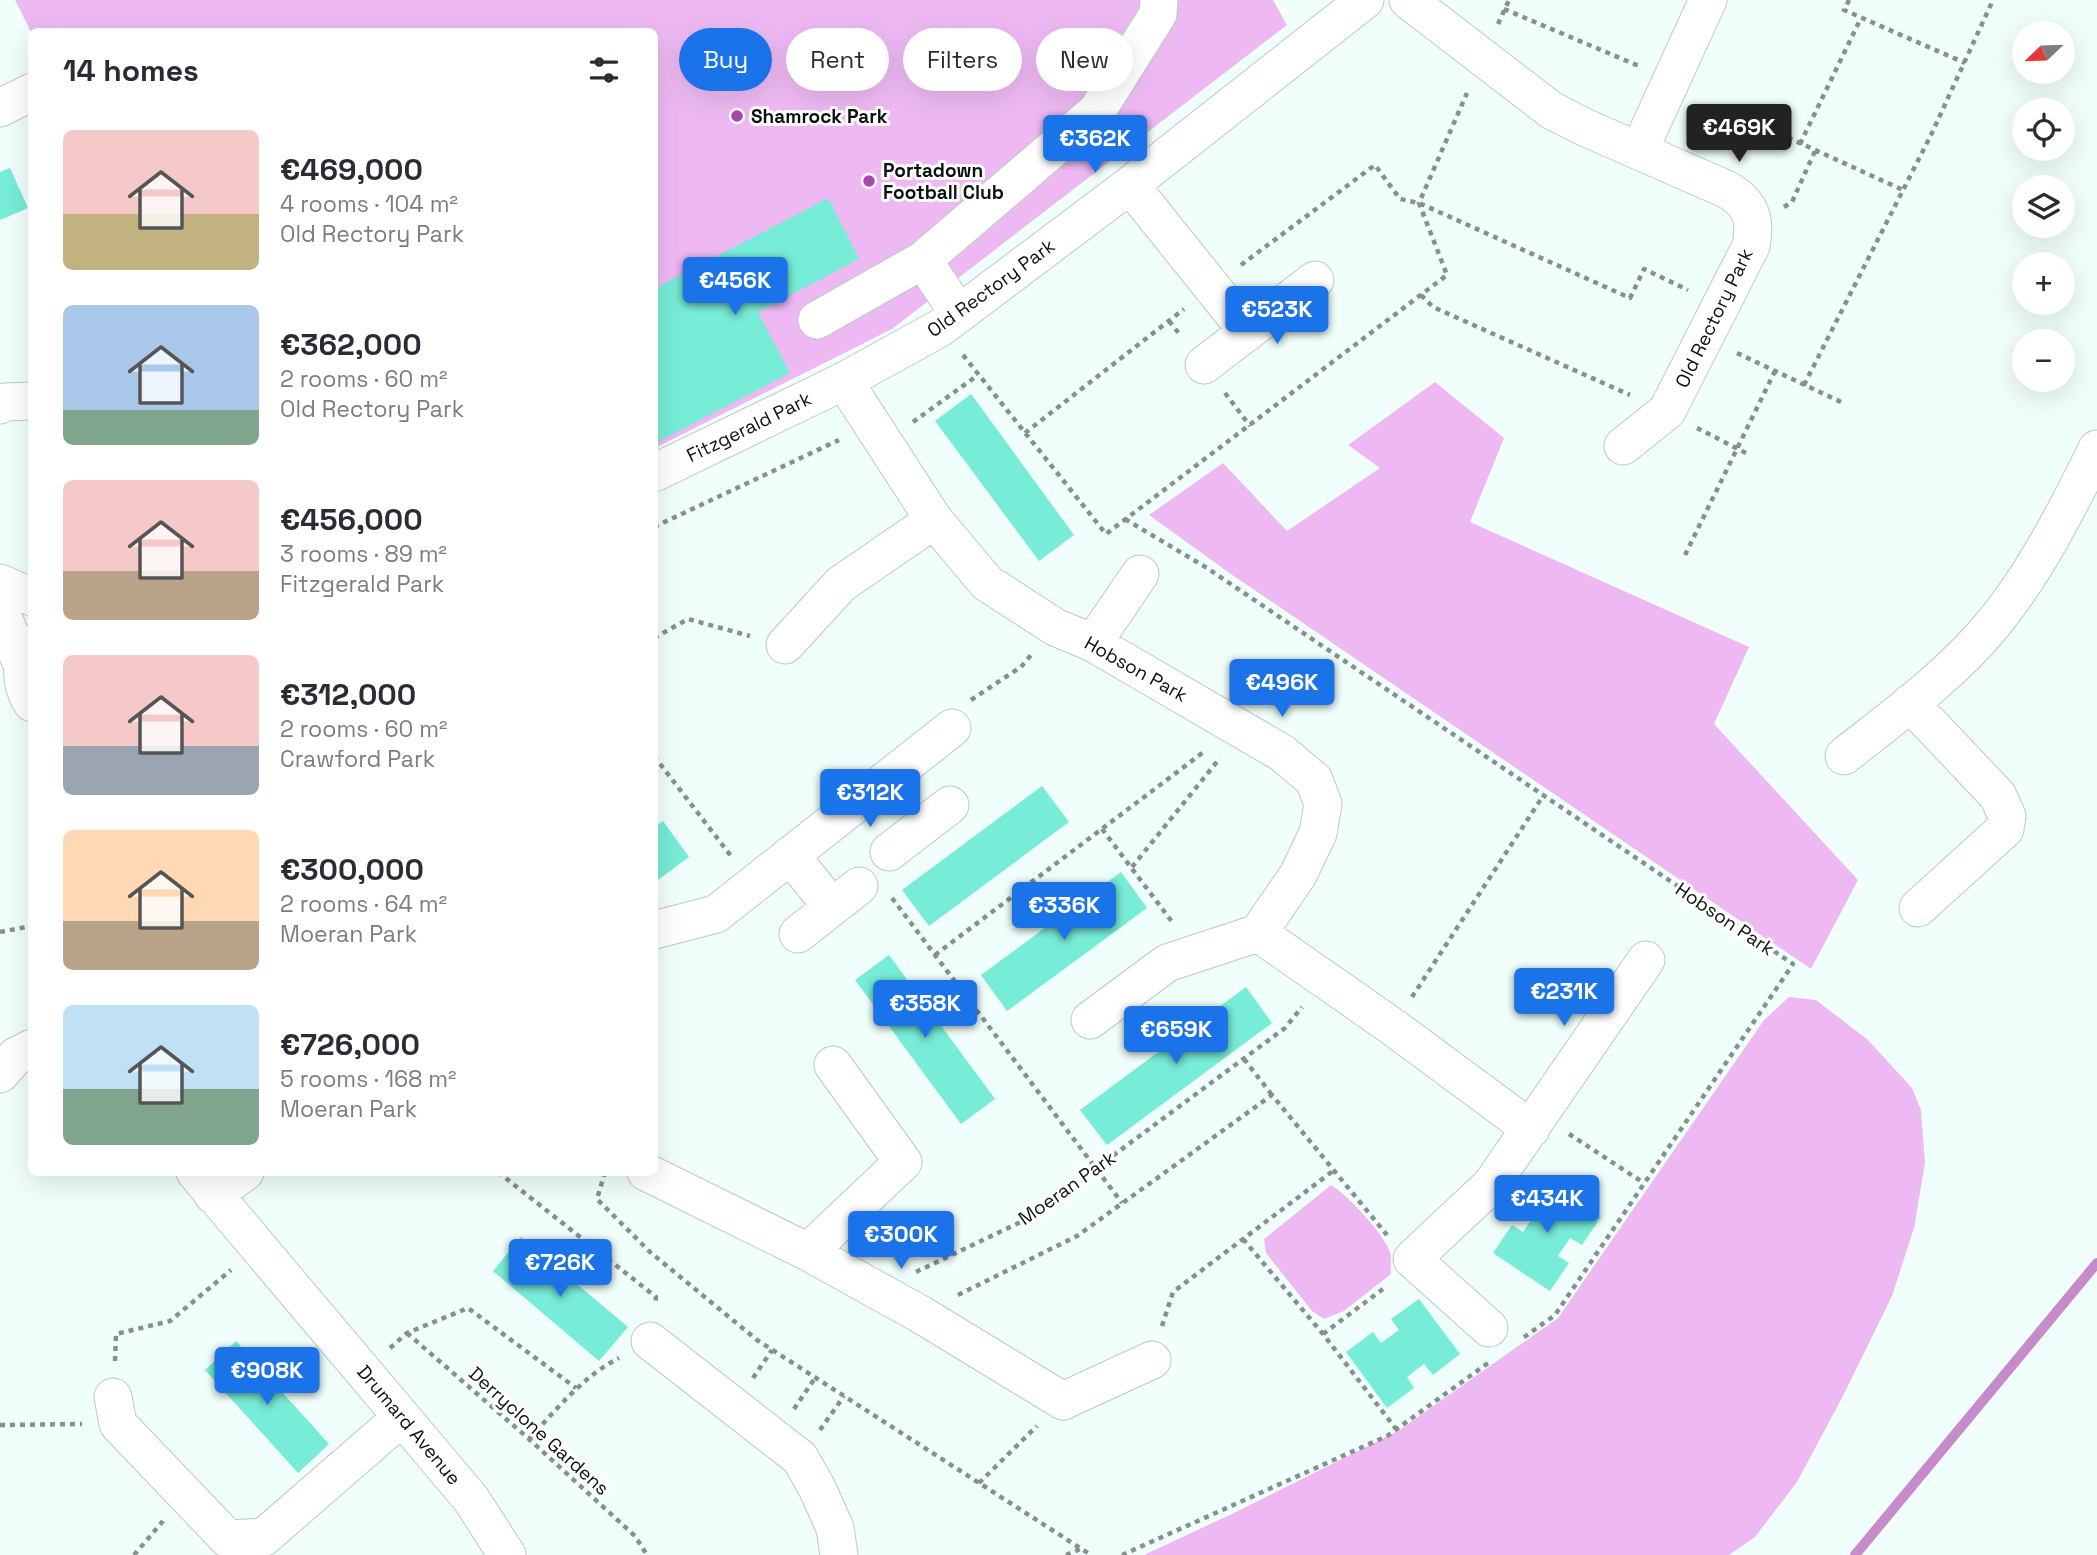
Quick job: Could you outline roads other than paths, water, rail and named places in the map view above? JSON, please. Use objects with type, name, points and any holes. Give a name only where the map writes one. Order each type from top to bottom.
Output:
[{"type":"street","points":[[817,320],[923,260],[1097,111],[1157,14],[1159,0]]},
{"type":"street","name":"Old Rectory Park","points":[[844,381],[950,321],[1130,185],[1365,0]]},
{"type":"street","name":"Old Rectory Park","points":[[1408,0],[1551,110],[1741,198],[1750,213],[1755,227],[1751,246],[1667,411],[1623,446]]},
{"type":"street","points":[[1639,150],[1708,0]]},
{"type":"street","points":[[0,108],[28,94]]},
{"type":"street","points":[[1130,185],[1248,331]]},
{"type":"street","points":[[923,260],[950,321]]},
{"type":"street","points":[[1204,365],[1315,280]]},
{"type":"street","name":"Hobson Park","points":[[844,381],[934,520],[986,583],[1055,627],[1093,643],[1282,753],[1314,780],[1323,804],[1318,833],[1298,874],[1258,933]]},
{"type":"street","name":"Fitzgerald Park","points":[[658,471],[844,381]]},
{"type":"street","points":[[0,405],[4,402],[28,401]]},
{"type":"street","points":[[1844,756],[1937,681],[1992,626],[2085,503],[2097,449]]},
{"type":"street","points":[[785,645],[841,584],[934,520]]},
{"type":"street","points":[[1093,643],[1140,574]]},
{"type":"street","points":[[0,583],[28,595]]},
{"type":"street","points":[[0,609],[27,654],[23,680],[28,698]]},
{"type":"street","points":[[1910,703],[1998,796],[2007,816],[2005,829],[1918,908]]},
{"type":"street","points":[[658,929],[716,914],[952,728]]},
{"type":"street","points":[[888,778],[938,815],[889,852]]},
{"type":"street","points":[[790,855],[860,897],[797,934]]},
{"type":"street","points":[[1090,1020],[1167,963],[1258,933],[1393,1027],[1531,1129]]},
{"type":"street","points":[[1503,1341],[1412,1259],[1491,1185],[1646,960]]},
{"type":"street","points":[[808,1252],[903,1162],[833,1065]]},
{"type":"street","points":[[204,1184],[231,1176]]},
{"type":"street","points":[[654,1176],[808,1252],[919,1314],[1063,1401],[1152,1360]]},
{"type":"street","name":"Drumard Avenue","points":[[204,1184],[471,1499],[507,1555]]},
{"type":"street","points":[[650,1341],[800,1458],[835,1528],[839,1555]]},
{"type":"street","points":[[116,1410],[184,1496],[228,1539],[264,1537],[402,1417]]},
{"type":"waterway","points":[[1855,1555],[2097,1263]]},
{"type":"place","name":"Shamrock Park","points":[[737,116]]},
{"type":"place","name":"Portadown Football Club","points":[[869,181]]}]
